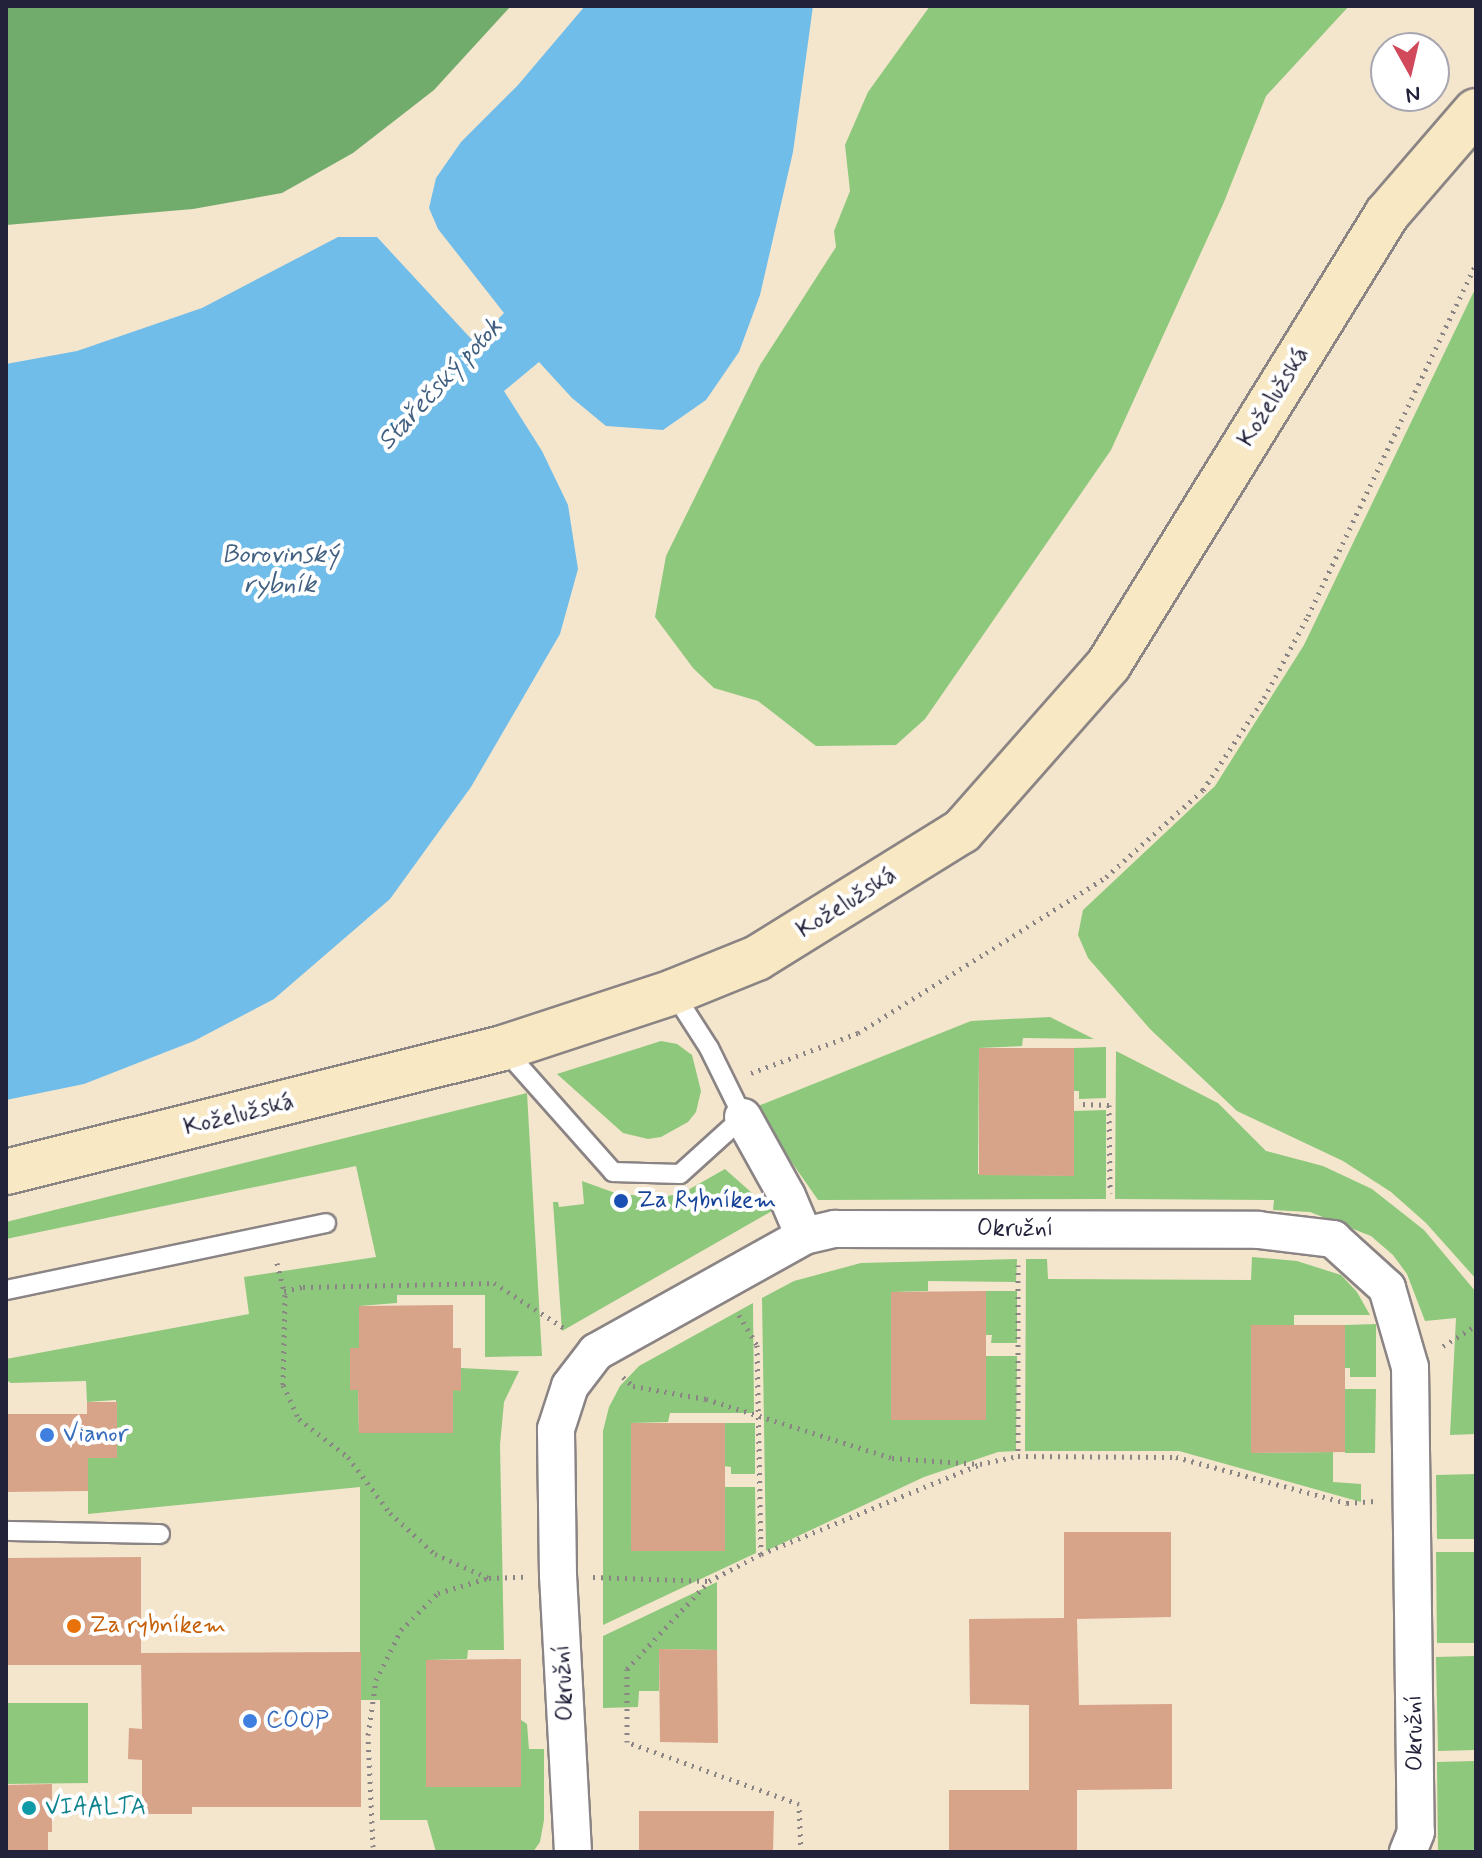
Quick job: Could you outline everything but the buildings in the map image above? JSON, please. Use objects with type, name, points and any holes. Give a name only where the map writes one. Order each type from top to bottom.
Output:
[{"type":"main road","name":"Koželužská","points":[[6,1172],[503,1048],[673,992],[757,958],[962,831],[1109,664],[1387,214],[1476,111]]},
{"type":"street","points":[[743,1117],[787,1196],[804,1236]]},
{"type":"street","name":"Okružní","points":[[573,1852],[558,1575],[556,1429],[570,1386],[596,1352],[804,1236],[835,1229],[1018,1229],[1258,1230],[1333,1239],[1387,1288],[1410,1367],[1416,1832],[1408,1852]]},
{"type":"lane","points":[[503,1048],[613,1172],[680,1174],[743,1117],[727,1082],[673,992]]},
{"type":"lane","points":[[6,1290],[326,1223]]},
{"type":"lane","points":[[6,1531],[160,1534]]},
{"type":"path","points":[[727,1082],[858,1033],[1106,877],[1203,790],[1264,698],[1308,616],[1476,264]]},
{"type":"path","points":[[1083,1104],[1109,1105],[1110,1230]]},
{"type":"path","points":[[1018,1229],[1018,1456]]},
{"type":"path","points":[[270,1235],[285,1295],[283,1385],[299,1419],[348,1457],[390,1513],[435,1554],[489,1578]]},
{"type":"path","points":[[721,1283],[757,1345],[761,1554]]},
{"type":"path","points":[[801,1852],[799,1804],[627,1742],[627,1669],[709,1581],[761,1554],[980,1464],[1018,1456],[1176,1457],[1347,1503],[1412,1498]]},
{"type":"path","points":[[373,1847],[368,1735],[376,1680],[401,1630],[438,1593],[489,1578],[558,1575],[709,1581]]},
{"type":"green space","points":[[6,6],[511,6],[434,90],[353,153],[282,193],[193,209],[6,225]]},
{"type":"green space","points":[[930,6],[1349,6],[1266,96],[1224,202],[1111,450],[925,719],[896,745],[816,746],[758,701],[714,688],[693,668],[655,617],[666,556],[760,365],[836,247],[834,231],[850,191],[845,145],[868,92]]},
{"type":"green space","points":[[1476,287],[1476,1279],[1426,1223],[1391,1192],[1343,1161],[1237,1111],[1150,1029],[1088,958],[1078,935],[1083,910],[1215,786],[1304,645]]},
{"type":"green space","points":[[1050,1017],[1094,1039],[1023,1038],[1022,1046],[979,1048],[978,1174],[1074,1176],[1074,1111],[1106,1110],[1106,1199],[818,1200],[761,1118],[758,1106],[971,1021]]},
{"type":"green space","points":[[661,1041],[677,1044],[692,1055],[701,1091],[696,1112],[688,1122],[661,1137],[648,1139],[623,1133],[557,1074]]},
{"type":"green space","points":[[1106,1047],[1106,1098],[1079,1099],[1079,1091],[1073,1091],[1074,1048]]},
{"type":"green space","points":[[1116,1051],[1218,1103],[1266,1151],[1323,1166],[1372,1189],[1424,1230],[1476,1292],[1476,1434],[1450,1435],[1456,1318],[1425,1321],[1407,1274],[1393,1255],[1371,1236],[1310,1212],[1273,1210],[1274,1200],[1115,1199]]},
{"type":"green space","points":[[527,1093],[542,1356],[485,1357],[485,1295],[397,1295],[397,1303],[359,1306],[359,1348],[350,1348],[350,1390],[358,1390],[359,1433],[453,1433],[453,1390],[461,1390],[461,1368],[519,1371],[504,1402],[500,1445],[504,1650],[468,1650],[467,1659],[426,1660],[426,1787],[521,1787],[521,1720],[527,1724],[529,1749],[544,1749],[544,1820],[540,1842],[533,1852],[436,1852],[427,1820],[380,1820],[380,1700],[360,1700],[360,1487],[88,1514],[88,1457],[117,1457],[116,1400],[87,1402],[86,1381],[11,1383],[6,1380],[6,1359],[249,1314],[244,1277],[376,1257],[356,1166],[6,1239],[6,1222]]},
{"type":"green space","points":[[725,1169],[772,1211],[562,1331],[553,1202],[558,1202],[559,1207],[584,1204],[582,1181],[618,1194],[658,1197],[681,1194]]},
{"type":"green space","points":[[1252,1257],[1297,1261],[1341,1275],[1357,1292],[1370,1315],[1294,1315],[1294,1325],[1251,1326],[1251,1453],[1333,1452],[1333,1482],[1361,1484],[1361,1502],[1179,1451],[1025,1451],[1026,1259],[1047,1259],[1048,1279],[1251,1280]]},
{"type":"green space","points":[[1017,1259],[1016,1282],[928,1281],[928,1291],[892,1292],[985,1356],[1017,1356],[1016,1451],[998,1452],[924,1477],[766,1551],[762,1298],[794,1281],[861,1263]]},
{"type":"green space","points":[[986,1291],[1017,1291],[1017,1343],[991,1343],[992,1335],[985,1335]]},
{"type":"green space","points":[[753,1303],[754,1413],[670,1413],[668,1422],[631,1423],[631,1551],[725,1551],[724,1487],[755,1487],[756,1553],[603,1625],[603,1431],[609,1407],[620,1386],[639,1366]]},
{"type":"green space","points":[[1376,1324],[1376,1377],[1350,1377],[1350,1368],[1344,1368],[1345,1325]]},
{"type":"green space","points":[[1344,1389],[1376,1389],[1375,1453],[1345,1453]]},
{"type":"green space","points":[[725,1423],[755,1423],[755,1474],[731,1474],[731,1467],[724,1466]]},
{"type":"green space","points":[[1476,1474],[1474,1539],[1437,1539],[1436,1475]]},
{"type":"green space","points":[[1436,1552],[1474,1552],[1475,1643],[1437,1643]]},
{"type":"green space","points":[[717,1582],[717,1650],[659,1649],[659,1691],[639,1691],[638,1707],[603,1708],[603,1636]]},
{"type":"green space","points":[[1474,1656],[1475,1750],[1438,1751],[1436,1657]]},
{"type":"green space","points":[[6,1703],[88,1703],[88,1783],[6,1784]]},
{"type":"green space","points":[[1475,1761],[1476,1852],[1438,1852],[1437,1762]]},
{"type":"water","name":"Borovinský rybník","points":[[585,6],[813,6],[793,152],[760,295],[739,352],[706,400],[663,430],[606,426],[572,398],[539,362],[504,391],[542,451],[568,505],[578,569],[560,634],[471,787],[390,899],[274,999],[194,1041],[84,1084],[6,1100],[6,364],[77,351],[202,308],[338,237],[377,237],[475,343],[504,313],[438,229],[429,208],[436,178],[461,142],[518,85]]},
{"type":"place","name":"Za Rybníkem","points":[[621,1201]]},
{"type":"place","name":"Vianor","points":[[47,1435]]},
{"type":"place","name":"Za rybníkem","points":[[74,1626]]},
{"type":"place","name":"COOP","points":[[250,1721]]},
{"type":"place","name":"VIAALTA","points":[[29,1808]]},
{"type":"water label","name":"Stařečský potok","points":[[441,385]]}]
